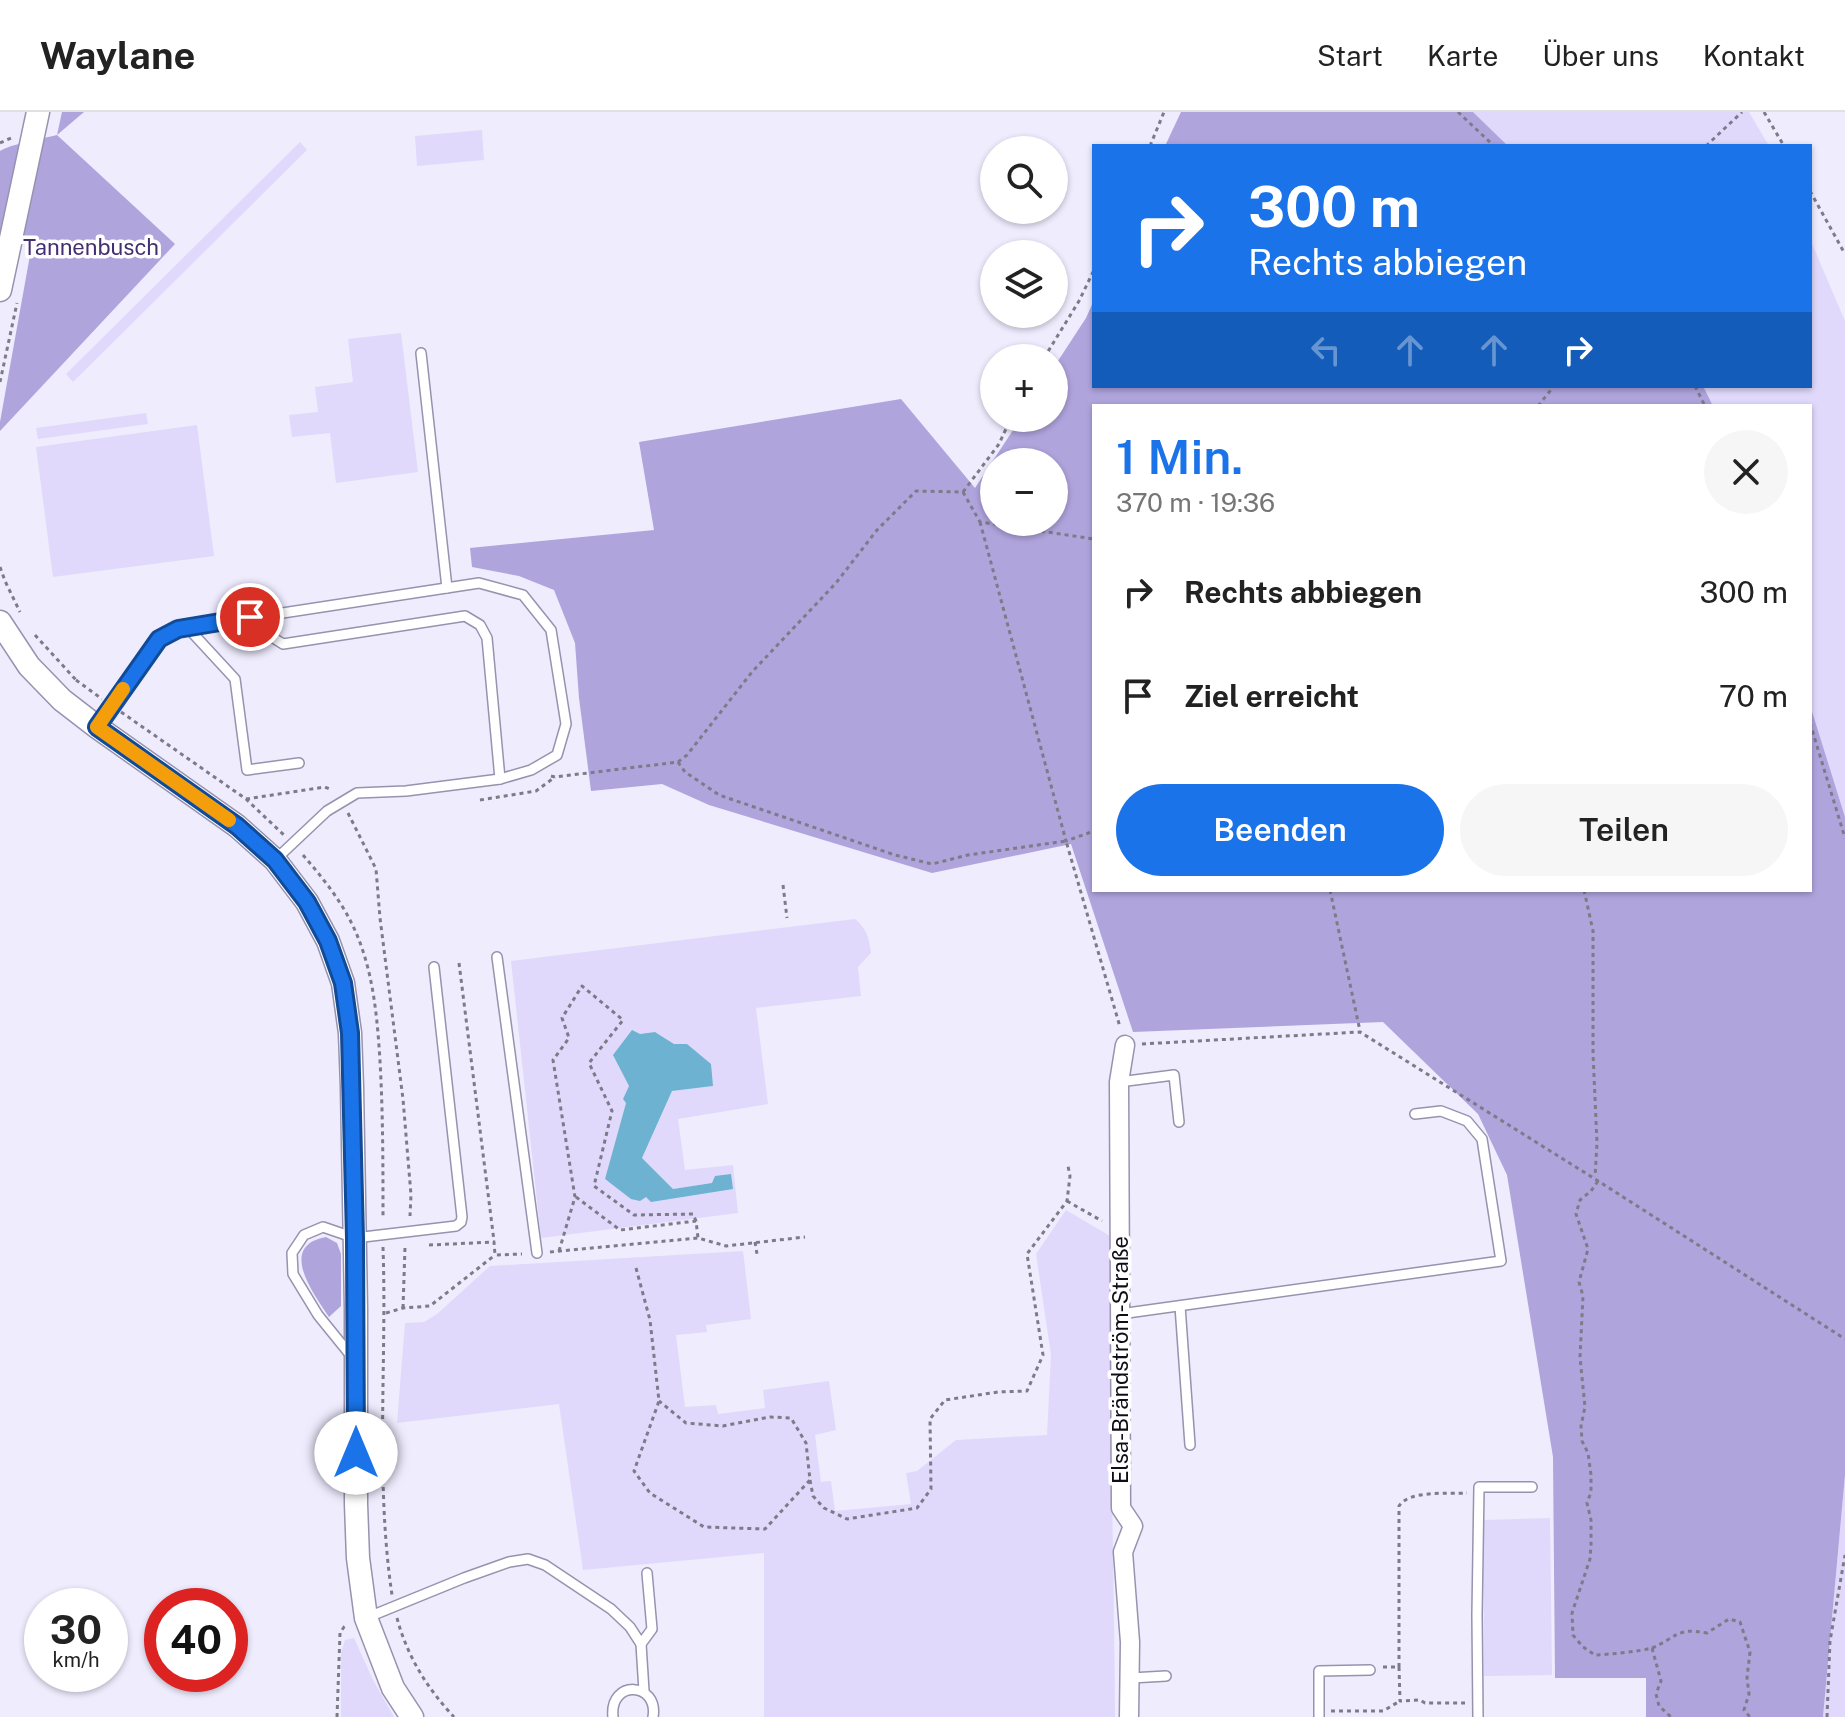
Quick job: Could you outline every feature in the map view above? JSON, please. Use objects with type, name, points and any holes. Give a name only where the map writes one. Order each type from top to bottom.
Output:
[{"type":"street","points":[[0,290],[38,112]]},
{"type":"street","points":[[11,619],[29,666],[62,700],[237,826],[275,860],[307,902],[328,941],[343,983],[350,1033],[358,1558],[366,1618],[393,1688],[412,1717]]},
{"type":"street","name":"Elsa-Brändström-Straße","points":[[1125,1045],[1119,1082],[1119,1230],[1121,1508],[1133,1526],[1123,1552],[1130,1642],[1129,1717]]},
{"type":"lane","points":[[421,353],[447,588]]},
{"type":"lane","points":[[97,727],[159,639],[178,629],[479,583],[523,595],[551,630],[566,724],[557,755],[531,770],[500,779],[406,791],[357,793],[327,811],[275,860]]},
{"type":"lane","points":[[250,617],[264,632],[283,644],[465,616],[480,625],[487,638],[500,779]]},
{"type":"lane","points":[[187,627],[235,679],[247,770],[299,763]]},
{"type":"lane","points":[[497,957],[537,1253]]},
{"type":"lane","points":[[356,1362],[318,1315],[293,1274],[292,1253],[304,1235],[323,1227],[355,1238],[456,1226],[461,1222],[434,967]]},
{"type":"lane","points":[[1119,1082],[1174,1075],[1179,1122]]},
{"type":"lane","points":[[1120,1314],[1501,1261],[1482,1139],[1467,1121],[1441,1111],[1415,1114]]},
{"type":"lane","points":[[1180,1306],[1190,1445]]},
{"type":"lane","points":[[1478,1717],[1479,1487],[1532,1487]]},
{"type":"lane","points":[[366,1618],[509,1562],[528,1559],[545,1565],[611,1609],[630,1627],[641,1644],[644,1691],[653,1701],[653,1717]]},
{"type":"lane","points":[[641,1644],[652,1629],[647,1573]]},
{"type":"lane","points":[[1319,1714],[1319,1671],[1370,1670]]},
{"type":"lane","points":[[1131,1678],[1166,1676]]},
{"type":"lane","points":[[613,1717],[612,1706],[619,1694],[631,1689],[644,1691]]},
{"type":"path","points":[[1151,144],[1164,112]]},
{"type":"path","points":[[1458,112],[1492,144]]},
{"type":"path","points":[[1708,144],[1742,112]]},
{"type":"path","points":[[1764,112],[1783,144]]},
{"type":"path","points":[[1812,195],[1845,254]]},
{"type":"path","points":[[1053,344],[1092,274]]},
{"type":"path","points":[[1540,404],[1552,388]]},
{"type":"path","points":[[963,492],[1005,432]]},
{"type":"path","points":[[531,770],[555,777],[678,762],[687,755],[752,672],[836,583],[877,530],[916,491],[963,492]]},
{"type":"path","points":[[963,492],[980,522]]},
{"type":"path","points":[[1068,535],[1092,539]]},
{"type":"path","points":[[984,536],[1125,1045],[1360,1032],[1845,1339]]},
{"type":"path","points":[[0,567],[11,619]]},
{"type":"path","points":[[27,628],[76,680],[246,799],[325,787],[342,801],[376,869],[411,1195],[410,1232],[405,1245],[403,1308]]},
{"type":"path","points":[[76,680],[81,692]]},
{"type":"path","points":[[1812,730],[1845,838]]},
{"type":"path","points":[[678,762],[685,772],[719,795],[895,855],[932,864],[968,855],[1066,841],[1092,832]]},
{"type":"path","points":[[480,800],[536,791],[555,777]]},
{"type":"path","points":[[783,885],[787,918]]},
{"type":"path","points":[[1330,892],[1360,1032]]},
{"type":"path","points":[[1584,892],[1593,931],[1597,1180],[1591,1191],[1580,1200],[1576,1214],[1588,1249],[1579,1282],[1583,1296],[1580,1357],[1585,1407],[1581,1426],[1591,1475],[1591,1492],[1587,1503],[1591,1545],[1590,1559],[1572,1609],[1573,1635],[1595,1655],[1652,1648],[1677,1632],[1691,1630],[1707,1633],[1729,1619],[1740,1622],[1750,1652],[1749,1694],[1744,1710],[1750,1717]]},
{"type":"path","points":[[459,963],[495,1255]]},
{"type":"path","points":[[371,975],[378,1017],[383,1099],[383,1429],[387,1559],[393,1605],[413,1661],[435,1696],[454,1717]]},
{"type":"path","points":[[559,1251],[575,1197],[553,1060],[569,1038],[562,1018],[582,986],[623,1020],[589,1063],[612,1111],[594,1186],[634,1215],[693,1214],[698,1238]]},
{"type":"path","points":[[659,1401],[686,1423],[723,1426],[770,1417],[791,1418],[806,1443],[813,1496],[824,1508],[847,1519],[917,1508],[931,1489],[930,1419],[945,1400],[1027,1391],[1043,1355],[1027,1254],[1067,1201],[1068,1166]]},
{"type":"path","points":[[575,1197],[620,1230],[696,1221]]},
{"type":"path","points":[[1067,1201],[1119,1230]]},
{"type":"path","points":[[385,1313],[430,1306],[495,1255],[698,1238],[726,1246],[805,1237]]},
{"type":"path","points":[[405,1245],[494,1242]]},
{"type":"path","points":[[755,1242],[757,1254]]},
{"type":"path","points":[[636,1268],[650,1320],[659,1401],[634,1471],[650,1493],[704,1527],[765,1529],[810,1480]]},
{"type":"path","points":[[1400,1701],[1399,1506],[1402,1501],[1415,1496],[1479,1492]]},
{"type":"path","points":[[1827,1717],[1830,1641],[1845,1555]]},
{"type":"path","points":[[337,1717],[340,1633],[344,1627],[366,1618]]},
{"type":"path","points":[[1652,1648],[1661,1681],[1656,1694],[1659,1706],[1671,1717]]},
{"type":"path","points":[[1370,1670],[1399,1667]]},
{"type":"path","points":[[1319,1714],[1383,1711],[1400,1701],[1478,1702]]},
{"type":"shaded area","points":[[1473,112],[1749,112],[1768,144],[1506,144]]},
{"type":"shaded area","points":[[482,130],[484,160],[417,166],[415,136]]},
{"type":"shaded area","points":[[300,142],[307,150],[73,382],[66,374]]},
{"type":"shaded area","points":[[1812,244],[1845,321],[1845,817],[1812,711],[1812,404],[1712,404],[1704,388],[1812,388]]},
{"type":"shaded area","points":[[401,333],[418,472],[336,483],[330,433],[292,437],[289,415],[318,412],[315,387],[353,382],[348,339]]},
{"type":"shaded area","points":[[146,413],[148,424],[38,439],[36,428]]},
{"type":"shaded area","points":[[197,425],[214,556],[53,577],[36,447]]},
{"type":"shaded area","points":[[855,919],[867,934],[871,953],[858,967],[861,996],[756,1008],[768,1104],[678,1119],[685,1170],[733,1165],[738,1213],[541,1238],[511,961]],"holes":[[[655,1032],[674,1044],[687,1044],[713,1086],[672,1091],[642,1158],[673,1189],[713,1183],[643,1197],[605,1180],[626,1103],[623,1099],[629,1086],[640,1034]]]},
{"type":"shaded area","points":[[1066,1210],[1110,1236],[1115,1717],[764,1717],[764,1553],[583,1570],[559,1404],[397,1423],[405,1323],[424,1322],[437,1314],[490,1266],[743,1251],[751,1319],[706,1325],[707,1332],[676,1335],[685,1407],[716,1405],[718,1414],[765,1408],[763,1390],[829,1381],[836,1430],[815,1435],[821,1482],[831,1481],[835,1511],[911,1504],[906,1473],[917,1471],[956,1440],[1047,1435],[1051,1355],[1036,1254]]},
{"type":"shaded area","points":[[1845,1475],[1845,1717],[1823,1717]]},
{"type":"shaded area","points":[[1550,1518],[1552,1675],[1484,1676],[1483,1520]]},
{"type":"shaded area","points":[[354,1638],[394,1717],[341,1717],[341,1653],[345,1640]]},
{"type":"green space","points":[[62,112],[84,112],[57,135]]},
{"type":"green space","points":[[1181,112],[1473,112],[1506,144],[1166,144]]},
{"type":"green space","name":"Tannenbusch","points":[[57,135],[175,244],[0,431],[32,244],[3,246],[0,256],[0,151]]},
{"type":"green space","points":[[1092,304],[1092,388],[1704,388],[1712,404],[1092,404],[1092,892],[1812,892],[1812,711],[1845,817],[1845,1475],[1823,1717],[1646,1717],[1646,1678],[1555,1678],[1553,1457],[1507,1175],[1478,1114],[1383,1022],[1133,1032],[1071,844],[932,873],[709,805],[662,784],[591,791],[575,643],[554,590],[519,576],[472,567],[470,548],[654,530],[639,442],[901,399],[975,488],[980,480],[980,536],[1068,536],[1068,448],[1001,448],[1012,432],[1068,432],[1068,346]]},
{"type":"green space","points":[[326,1237],[337,1243],[341,1254],[341,1306],[329,1317],[309,1284],[301,1260],[311,1242]]},
{"type":"water","points":[[632,1030],[640,1034],[655,1032],[674,1044],[687,1044],[711,1064],[713,1086],[672,1091],[642,1158],[673,1189],[712,1183],[715,1176],[731,1174],[733,1189],[651,1202],[646,1197],[640,1201],[631,1199],[605,1179],[626,1103],[623,1099],[629,1086],[613,1055]]},
{"type":"slow traffic","points":[[123,689],[97,727],[229,820]]},
{"type":"route","points":[[250,617],[178,629],[159,639],[97,727],[237,826],[275,860],[307,902],[328,941],[343,983],[350,1033],[352,1087],[356,1453]]}]
